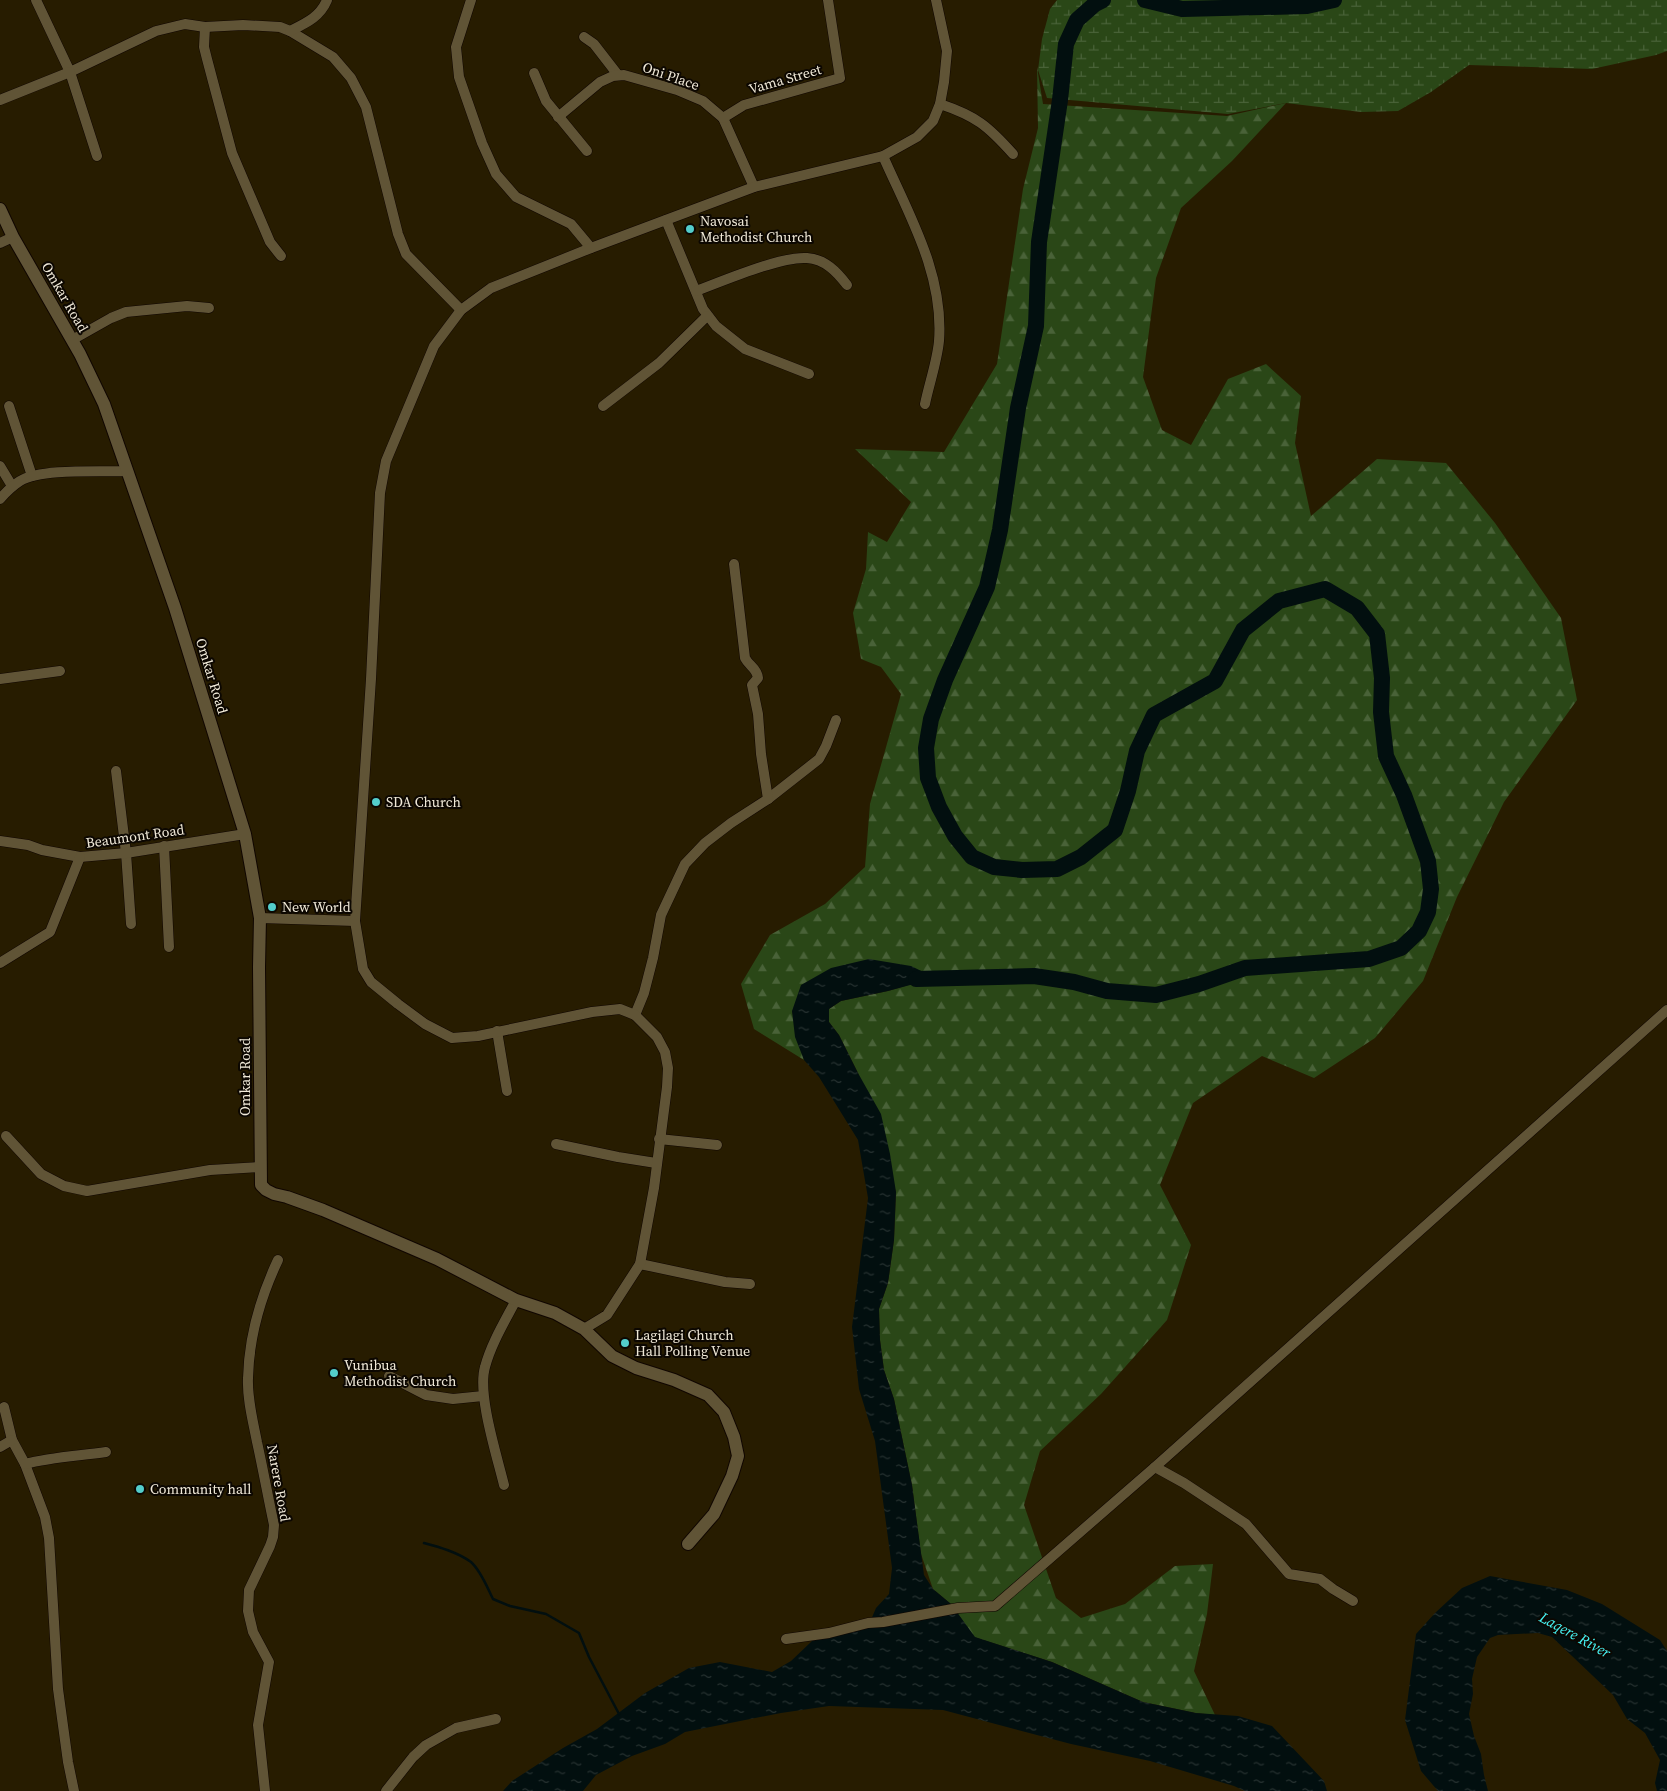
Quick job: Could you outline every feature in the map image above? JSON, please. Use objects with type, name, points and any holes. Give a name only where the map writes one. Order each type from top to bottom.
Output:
[{"type":"street","points":[[36,0],[70,72],[97,156]]},
{"type":"street","points":[[290,31],[318,16],[328,0]]},
{"type":"street","points":[[471,0],[456,47],[459,77],[482,143],[496,174],[516,197],[571,224],[591,248]]},
{"type":"street","name":"Vama Street","points":[[723,118],[744,105],[840,78],[828,0]]},
{"type":"street","points":[[584,1329],[607,1315],[640,1264],[654,1188],[668,1068],[665,1052],[657,1037],[635,1014],[620,1009],[592,1012],[478,1036],[452,1038],[425,1024],[398,1004],[372,982],[363,969],[355,922],[371,679],[380,493],[386,461],[434,346],[461,310],[491,288],[754,187],[883,156],[917,137],[933,121],[940,104],[944,82],[947,51],[936,0]]},
{"type":"street","points":[[0,100],[70,72],[156,31],[185,24],[205,27],[243,25],[280,27],[290,31],[333,57],[351,78],[366,107],[398,234],[406,254],[461,310]]},
{"type":"street","points":[[205,27],[204,47],[232,153],[270,242],[281,256]]},
{"type":"street","points":[[558,117],[600,82],[618,75],[594,44],[584,37]]},
{"type":"street","points":[[534,73],[546,102],[587,152]]},
{"type":"street","name":"Oni Place","points":[[618,75],[678,90],[703,101],[723,118],[754,187]]},
{"type":"street","points":[[940,104],[973,117],[991,130],[1014,154]]},
{"type":"street","points":[[883,156],[926,253],[936,289],[940,315],[939,343],[925,404]]},
{"type":"street","name":"Omkar Road","points":[[0,209],[13,237],[72,340],[104,404],[175,608],[245,834],[260,918],[261,1185],[274,1194],[287,1196],[323,1210],[437,1259],[516,1300]]},
{"type":"street","points":[[666,220],[707,316],[716,326],[745,349],[809,374]]},
{"type":"street","points":[[0,243],[13,237]]},
{"type":"street","points":[[696,291],[784,260],[807,258],[825,264],[836,271],[847,285]]},
{"type":"street","points":[[72,340],[97,324],[126,312],[187,306],[209,308]]},
{"type":"street","points":[[603,406],[658,363],[707,316]]},
{"type":"street","points":[[9,406],[32,476]]},
{"type":"street","points":[[0,466],[12,486]]},
{"type":"street","points":[[0,499],[12,486],[32,476],[60,472],[127,471]]},
{"type":"street","points":[[734,564],[745,658],[749,665],[755,669],[758,678],[752,685],[758,714],[761,754],[768,799]]},
{"type":"street","points":[[0,679],[60,671]]},
{"type":"street","points":[[635,1014],[644,993],[661,915],[685,864],[705,843],[731,823],[768,799],[819,760],[836,720]]},
{"type":"street","points":[[116,772],[126,853],[131,924]]},
{"type":"street","name":"Beaumont Road","points":[[0,841],[28,845],[80,858],[126,853],[245,834]]},
{"type":"street","points":[[164,846],[169,947]]},
{"type":"street","points":[[0,963],[50,932],[80,858]]},
{"type":"street","points":[[260,918],[355,922]]},
{"type":"street","points":[[786,1639],[829,1633],[868,1623],[958,1608],[994,1606],[1155,1467],[1667,1010]]},
{"type":"street","points":[[497,1031],[507,1091]]},
{"type":"street","points":[[6,1136],[41,1174],[64,1186],[87,1191],[210,1170],[261,1167]]},
{"type":"street","points":[[659,1139],[717,1145]]},
{"type":"street","points":[[556,1144],[656,1163]]},
{"type":"street","name":"Narere Road","points":[[265,1791],[258,1725],[270,1662],[253,1632],[248,1611],[249,1590],[270,1546],[274,1525],[251,1411],[248,1380],[250,1351],[258,1316],[266,1286],[278,1260]]},
{"type":"street","points":[[640,1264],[725,1282],[750,1284]]},
{"type":"street","points":[[504,1485],[483,1396],[484,1368],[516,1300],[555,1313],[584,1329],[612,1356],[636,1368],[674,1380],[708,1394],[724,1412],[734,1436],[738,1456],[732,1476],[714,1514],[688,1544]]},
{"type":"street","points":[[389,1376],[426,1395],[453,1400],[483,1396]]},
{"type":"street","points":[[4,1407],[12,1440],[25,1464],[45,1517],[49,1538],[58,1689],[74,1791]]},
{"type":"street","points":[[0,1447],[12,1440]]},
{"type":"street","points":[[25,1464],[46,1458],[106,1452]]},
{"type":"street","points":[[1155,1467],[1184,1483],[1246,1524],[1289,1574],[1320,1579],[1353,1601]]},
{"type":"street","points":[[386,1791],[413,1756],[426,1745],[456,1728],[496,1719]]},
{"type":"green space","points":[[1057,0],[1667,0],[1667,51],[1592,69],[1469,65],[1431,92],[1398,111],[1361,112],[1286,103],[1228,114],[1047,98],[1038,70],[1042,39],[1050,9]]},
{"type":"green space","points":[[1037,67],[1043,104],[1227,116],[1286,103],[1232,161],[1181,208],[1156,278],[1143,377],[1162,430],[1191,445],[1228,379],[1266,364],[1301,396],[1295,443],[1311,516],[1377,459],[1446,463],[1495,523],[1561,618],[1577,700],[1504,802],[1457,897],[1423,981],[1375,1038],[1314,1078],[1262,1056],[1193,1103],[1160,1185],[1191,1245],[1167,1320],[1101,1394],[1040,1451],[1024,1505],[1056,1598],[1081,1618],[1125,1604],[1175,1566],[1213,1564],[1207,1614],[1194,1671],[1215,1715],[1143,1702],[1052,1662],[974,1637],[951,1604],[933,1589],[921,1554],[912,1485],[894,1399],[884,1370],[880,1340],[879,1309],[888,1283],[894,1240],[896,1192],[858,1073],[839,1035],[829,1022],[829,1009],[841,1001],[888,991],[936,977],[792,1011],[804,1060],[754,1029],[741,984],[770,935],[825,904],[865,867],[870,804],[901,694],[881,667],[861,659],[853,613],[866,569],[868,532],[887,542],[911,502],[855,449],[944,452],[997,364],[1023,189],[1038,128]]},
{"type":"water","points":[[869,959],[911,966],[936,978],[841,1001],[829,1009],[829,1022],[839,1035],[881,1114],[890,1154],[896,1192],[894,1240],[888,1283],[879,1309],[880,1340],[884,1370],[894,1399],[912,1485],[924,1575],[933,1589],[951,1604],[975,1637],[1052,1662],[1143,1702],[1196,1713],[1238,1716],[1272,1726],[1324,1781],[1327,1791],[1245,1791],[1150,1761],[1071,1744],[943,1710],[829,1706],[781,1713],[685,1732],[665,1744],[632,1756],[596,1775],[583,1791],[503,1791],[512,1781],[563,1748],[597,1729],[645,1693],[689,1668],[720,1662],[772,1672],[791,1661],[812,1641],[870,1622],[876,1608],[889,1594],[892,1568],[875,1441],[859,1389],[852,1327],[868,1198],[858,1140],[819,1077],[804,1060],[795,1037],[792,1011],[801,985],[831,968]]},
{"type":"water","name":"Laqere River","points":[[1490,1576],[1567,1590],[1602,1604],[1660,1640],[1667,1651],[1667,1791],[1657,1791],[1655,1783],[1660,1760],[1645,1733],[1627,1719],[1613,1695],[1552,1637],[1538,1633],[1498,1635],[1490,1638],[1477,1657],[1472,1679],[1473,1694],[1469,1714],[1474,1736],[1481,1754],[1488,1791],[1438,1791],[1421,1771],[1405,1720],[1416,1634],[1462,1588]]},
{"type":"waterway","points":[[916,979],[1034,976],[1074,982],[1107,991],[1156,995],[1199,984],[1245,968],[1369,959],[1401,948],[1419,931],[1428,912],[1431,889],[1428,861],[1404,795],[1386,756],[1381,712],[1382,678],[1377,634],[1357,608],[1325,589],[1279,601],[1243,630],[1215,681],[1154,715],[1137,751],[1128,791],[1115,830],[1081,857],[1057,869],[1022,870],[994,867],[972,857],[955,836],[939,807],[928,778],[926,748],[931,719],[945,680],[987,587],[1000,530],[1018,408],[1036,326],[1039,242],[1060,100],[1066,44],[1077,20],[1095,4],[1103,0]]},
{"type":"waterway","points":[[1145,0],[1182,9],[1307,6],[1334,0]]},
{"type":"waterway","points":[[424,1543],[442,1548],[471,1562],[481,1574],[493,1599],[510,1606],[546,1614],[579,1633],[589,1657],[619,1714]]},
{"type":"place","name":"Navosai Methodist Church","points":[[690,229]]},
{"type":"place","name":"SDA Church","points":[[376,802]]},
{"type":"place","name":"New World","points":[[272,907]]},
{"type":"place","name":"Lagilagi Church Hall Polling Venue","points":[[625,1343]]},
{"type":"place","name":"Vunibua Methodist Church","points":[[334,1373]]},
{"type":"place","name":"Community hall","points":[[140,1489]]}]
